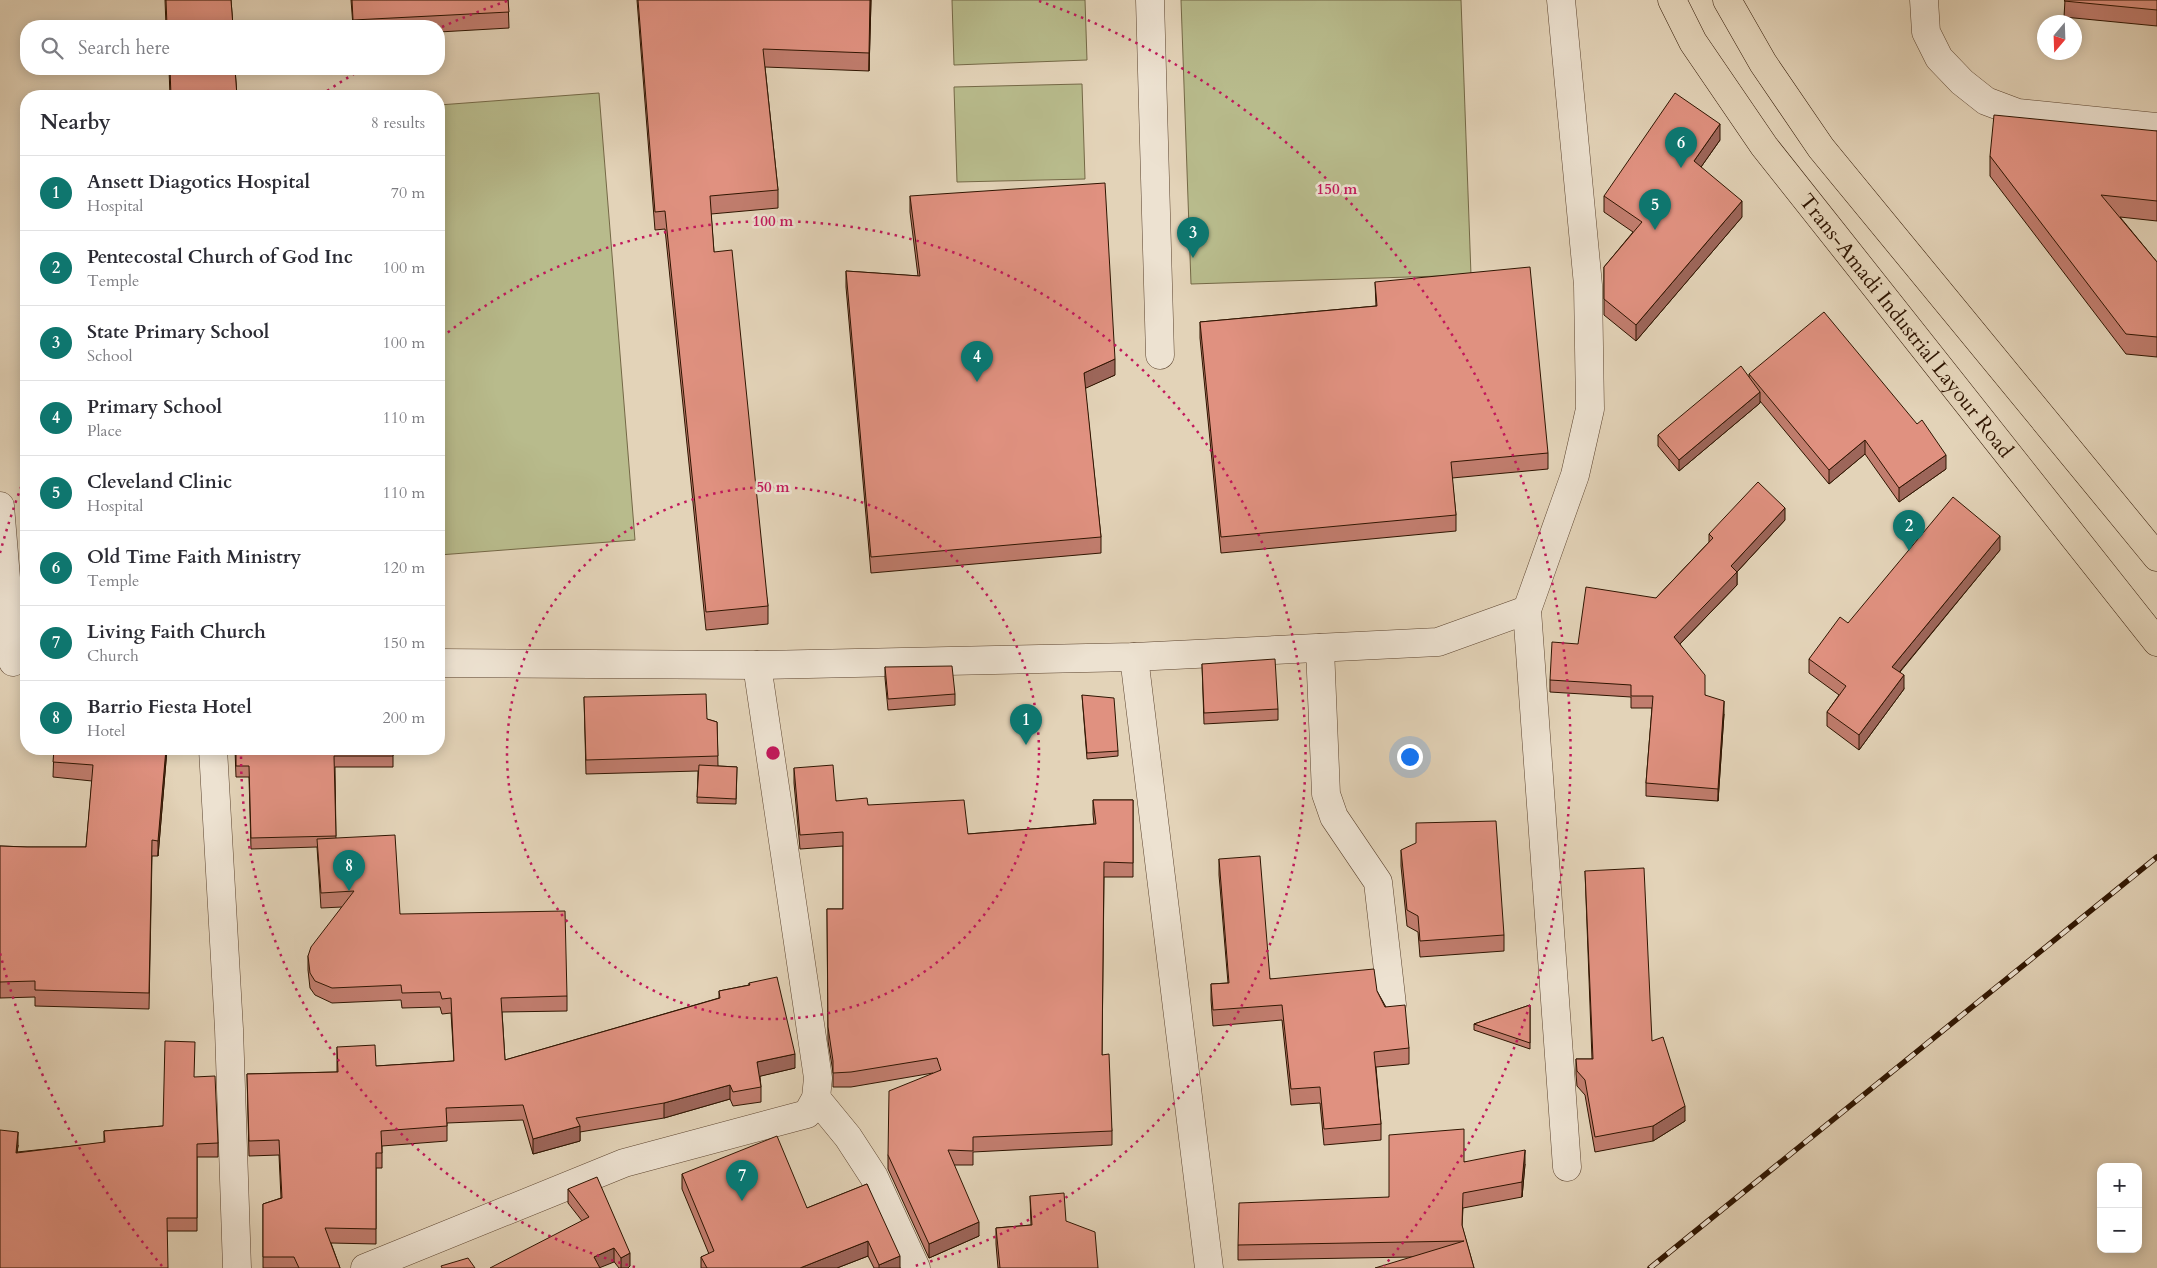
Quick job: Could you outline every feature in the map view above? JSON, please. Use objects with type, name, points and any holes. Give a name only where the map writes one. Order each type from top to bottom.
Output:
[{"type":"main road","name":"Trans-Amadi Industrial Layour Road","points":[[1672,0],[1693,42],[1764,146],[2157,642]]},
{"type":"main road","name":"Trans-Amadi Industrial Layour Road","points":[[1727,0],[1763,63],[1821,148],[2146,535],[2157,557]]},
{"type":"street","points":[[1150,0],[1160,355]]},
{"type":"street","points":[[1561,0],[1588,285],[1590,409],[1575,475],[1528,610],[1568,1167]]},
{"type":"street","points":[[1924,0],[1926,32],[1939,58],[1962,82],[1986,101],[2018,113],[2157,127]]},
{"type":"street","points":[[0,506],[13,662]]},
{"type":"street","points":[[445,663],[757,664],[1134,658],[1438,642],[1528,610]]},
{"type":"street","points":[[1320,648],[1326,794],[1334,817],[1378,882],[1392,1005]]},
{"type":"street","points":[[1134,658],[1209,1268]]},
{"type":"street","points":[[365,1268],[624,1163],[807,1114],[816,1098],[818,1078],[757,664]]},
{"type":"street","points":[[213,755],[229,1029],[236,1268]]},
{"type":"street","points":[[816,1098],[848,1137],[874,1176],[916,1268]]},
{"type":"green space","points":[[952,0],[1085,0],[1087,60],[954,65]]},
{"type":"green space","points":[[1181,0],[1461,0],[1471,275],[1191,284]]},
{"type":"green space","points":[[1082,84],[1085,179],[957,182],[954,87]]},
{"type":"green space","points":[[599,93],[635,540],[445,555],[445,105]]},
{"type":"building","points":[[166,0],[231,0],[233,20],[167,20]]},
{"type":"building","points":[[352,0],[508,0],[509,12],[353,20]]},
{"type":"building","points":[[638,0],[870,0],[869,53],[763,49],[778,190],[710,196],[714,252],[732,250],[768,606],[706,612],[665,211],[655,212]]},
{"type":"building","points":[[2157,0],[2157,10],[2064,1]]},
{"type":"building","points":[[170,75],[235,75],[237,90],[171,90]]},
{"type":"building","points":[[1675,93],[1720,124],[1694,161],[1742,201],[1636,325],[1604,299],[1604,267],[1642,222],[1604,196]]},
{"type":"building","points":[[1994,115],[2157,131],[2157,201],[2101,195],[2157,262],[2157,337],[2126,334],[1990,156]]},
{"type":"building","points":[[1105,183],[1115,359],[1084,373],[1101,537],[871,557],[846,271],[920,276],[910,196]]},
{"type":"building","points":[[1530,267],[1548,453],[1451,462],[1456,515],[1221,537],[1200,322],[1377,306],[1375,282]]},
{"type":"building","points":[[1824,312],[1917,424],[1922,420],[1946,455],[1899,488],[1865,440],[1829,470],[1749,374]]},
{"type":"building","points":[[1741,366],[1760,392],[1679,460],[1658,435]]},
{"type":"building","points":[[1758,482],[1785,508],[1731,566],[1737,572],[1674,637],[1705,675],[1705,695],[1724,701],[1718,789],[1646,783],[1653,696],[1631,696],[1631,685],[1550,680],[1552,642],[1578,644],[1586,587],[1656,598],[1713,538],[1709,534]]},
{"type":"building","points":[[1953,497],[2000,536],[1892,667],[1904,675],[1859,735],[1827,712],[1846,686],[1809,659],[1840,617],[1848,623]]},
{"type":"building","points":[[1275,659],[1278,709],[1204,713],[1202,664]]},
{"type":"building","points":[[952,666],[955,694],[888,699],[885,667]]},
{"type":"building","points":[[706,694],[707,719],[717,722],[718,756],[586,760],[584,697]]},
{"type":"building","points":[[1082,695],[1114,698],[1118,751],[1087,753]]},
{"type":"building","points":[[54,755],[165,755],[158,841],[152,840],[149,993],[35,990],[35,981],[0,982],[0,846],[86,847],[93,765],[53,762]]},
{"type":"building","points":[[236,755],[393,755],[334,756],[336,836],[251,838],[249,766],[236,766]]},
{"type":"building","points":[[699,765],[737,767],[736,799],[697,797]]},
{"type":"building","points":[[833,765],[836,801],[867,798],[868,805],[964,800],[968,834],[1096,824],[1093,800],[1133,800],[1133,863],[1104,862],[1102,1055],[1109,1054],[1112,1131],[973,1137],[973,1151],[948,1150],[979,1222],[929,1244],[888,1155],[889,1091],[941,1070],[937,1058],[851,1072],[833,1073],[828,1027],[827,909],[843,909],[843,832],[800,835],[794,768]]},
{"type":"building","points":[[1496,821],[1504,935],[1420,941],[1418,916],[1407,910],[1401,850],[1416,843],[1416,823]]},
{"type":"building","points":[[395,835],[400,914],[565,911],[567,996],[501,998],[505,1060],[720,998],[719,991],[777,977],[795,1054],[757,1062],[761,1087],[733,1092],[730,1085],[664,1103],[576,1118],[580,1126],[533,1139],[523,1105],[446,1108],[447,1126],[381,1131],[382,1153],[376,1153],[376,1229],[325,1228],[340,1268],[299,1268],[294,1257],[263,1257],[263,1204],[282,1198],[279,1140],[249,1141],[247,1074],[338,1072],[337,1047],[375,1045],[376,1066],[454,1061],[451,998],[442,999],[440,992],[402,993],[401,985],[332,988],[315,981],[310,973],[308,956],[311,947],[354,891],[321,893],[317,839]]},
{"type":"building","points":[[1260,856],[1270,979],[1374,969],[1377,991],[1385,1007],[1405,1005],[1409,1048],[1374,1052],[1381,1124],[1324,1129],[1320,1087],[1291,1089],[1282,1005],[1213,1010],[1211,984],[1229,983],[1219,859]]},
{"type":"building","points":[[1644,868],[1652,1041],[1663,1037],[1685,1106],[1653,1126],[1595,1137],[1585,1080],[1577,1071],[1576,1059],[1593,1059],[1585,871]]},
{"type":"building","points":[[1530,1005],[1530,1043],[1474,1024]]},
{"type":"building","points":[[165,1041],[195,1042],[194,1077],[215,1076],[218,1143],[197,1144],[197,1218],[167,1218],[168,1268],[0,1268],[0,1130],[18,1132],[16,1153],[105,1142],[104,1131],[163,1126]]},
{"type":"building","points":[[1464,1129],[1464,1162],[1525,1150],[1522,1182],[1463,1193],[1462,1225],[1474,1268],[1375,1268],[1464,1241],[1238,1245],[1239,1203],[1389,1197],[1389,1135]]},
{"type":"building","points":[[777,1136],[807,1208],[867,1184],[900,1256],[879,1265],[868,1241],[800,1268],[707,1268],[701,1257],[714,1251],[682,1174]]},
{"type":"building","points":[[597,1177],[630,1253],[621,1258],[614,1248],[594,1257],[600,1268],[490,1268],[589,1217],[568,1189]]},
{"type":"building","points":[[1064,1193],[1066,1221],[1095,1232],[1098,1268],[1000,1268],[996,1228],[1032,1225],[1030,1196]]},
{"type":"building","points":[[468,1258],[475,1268],[442,1268],[441,1266]]},
{"type":"railway","points":[[1650,1268],[2157,857]]},
{"type":"place","name":"Old Time Faith Ministry","points":[[1681,168]]},
{"type":"place","name":"Cleveland Clinic","points":[[1655,230]]},
{"type":"place","name":"State Primary School","points":[[1193,258]]},
{"type":"place","name":"Primary School","points":[[977,382]]},
{"type":"place","name":"Pentecostal Church of God Inc","points":[[1909,551]]},
{"type":"place","name":"Ansett Diagotics Hospital","points":[[1026,745]]},
{"type":"place","name":"Barrio Fiesta Hotel","points":[[349,891]]},
{"type":"place","name":"Living Faith Church","points":[[742,1201]]}]
